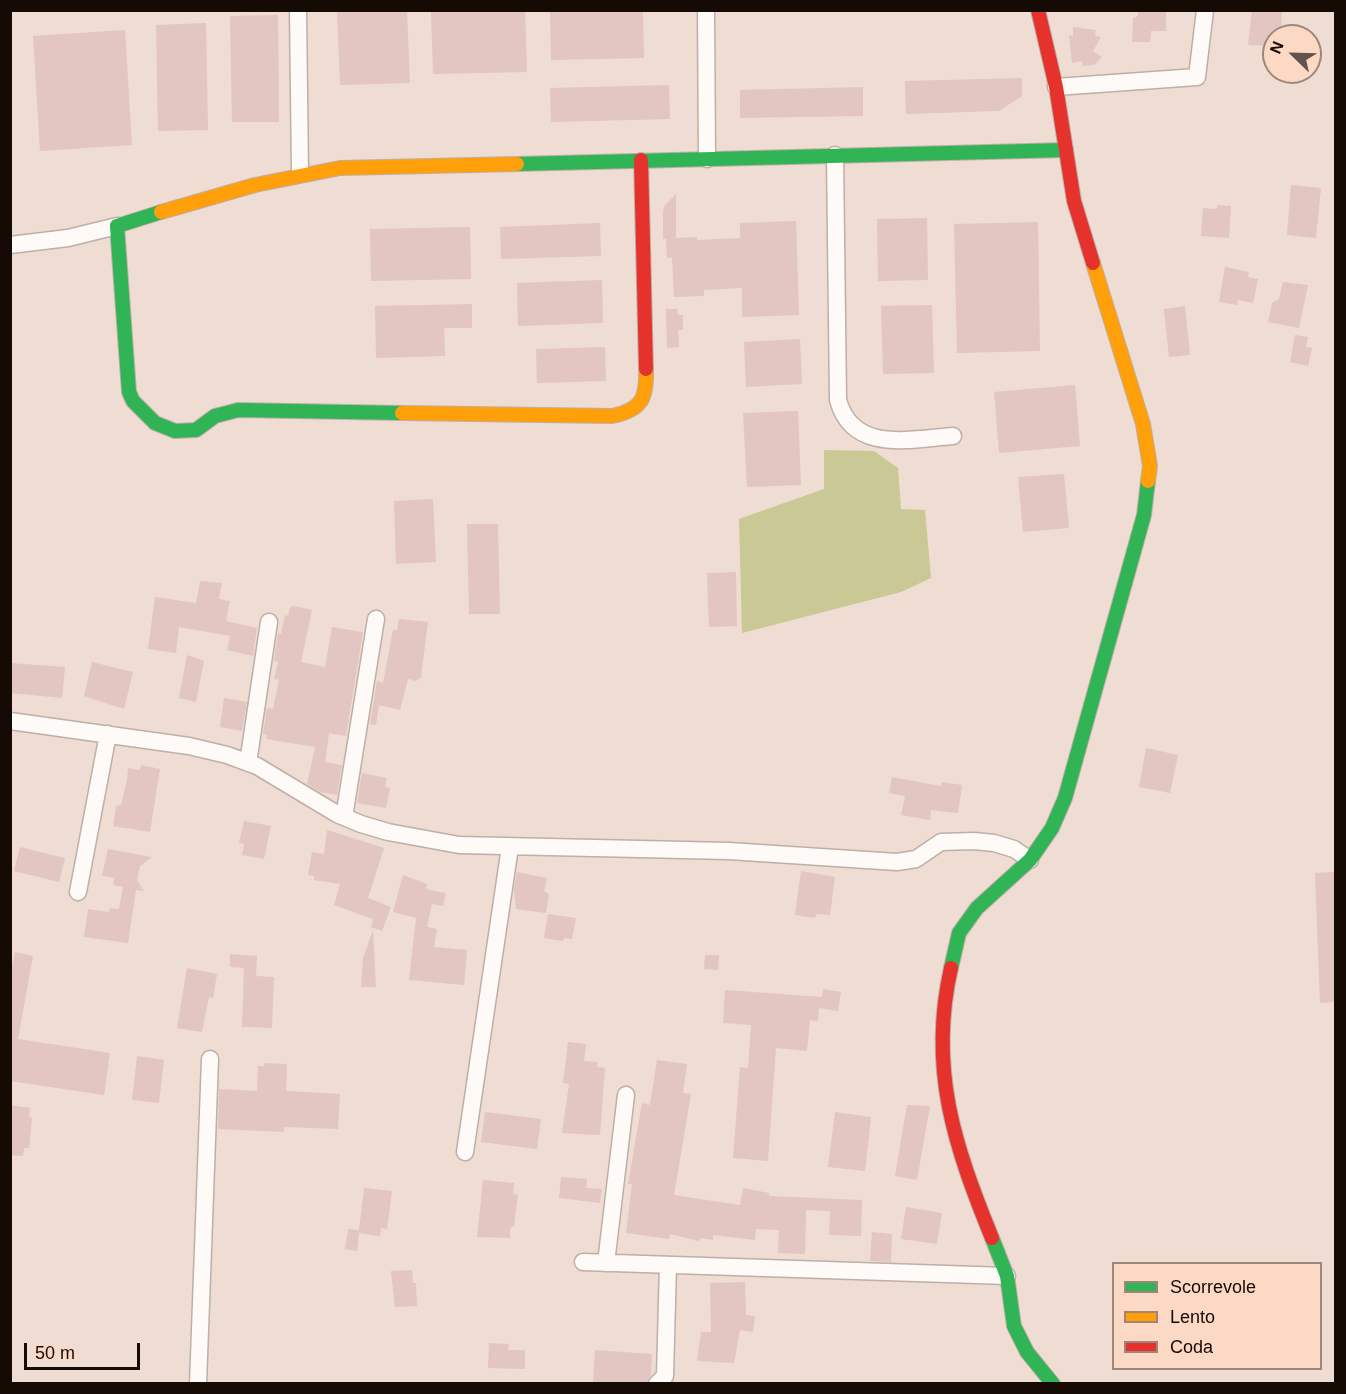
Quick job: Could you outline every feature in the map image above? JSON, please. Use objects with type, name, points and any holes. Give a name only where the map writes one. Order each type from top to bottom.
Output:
[{"type":"street","points":[[298,10],[300,173]]},
{"type":"street","points":[[706,10],[706,159]]},
{"type":"street","points":[[1038,10],[1056,87],[1074,201],[1143,424],[1150,466],[1144,515],[1065,798],[1052,828],[1030,860],[977,908],[959,933],[945,994],[942,1036],[946,1103],[963,1167],[1007,1276],[1014,1326],[1028,1352],[1053,1383]]},
{"type":"street","points":[[1056,87],[1197,76],[1205,10]]},
{"type":"street","points":[[10,245],[68,238],[117,226],[250,184],[300,173],[340,168],[1066,150]]},
{"type":"street","points":[[835,155],[838,400],[842,415],[851,428],[885,440],[953,436]]},
{"type":"street","points":[[117,226],[129,392],[135,408],[151,422],[174,431],[196,430],[217,415],[238,410],[604,417],[622,414],[640,406],[647,392],[641,160]]},
{"type":"street","points":[[344,817],[376,619]]},
{"type":"street","points":[[248,763],[269,622]]},
{"type":"street","points":[[10,721],[189,746],[248,763],[344,817],[388,832],[459,845],[510,848],[729,851],[897,862],[916,859],[941,842],[974,841],[994,843],[1014,849],[1030,860]]},
{"type":"street","points":[[78,892],[108,734]]},
{"type":"street","points":[[465,1152],[510,848]]},
{"type":"street","points":[[198,1383],[210,1059]]},
{"type":"street","points":[[606,1263],[626,1095]]},
{"type":"street","points":[[584,1262],[1007,1276]]},
{"type":"street","points":[[657,1383],[665,1376],[668,1264]]},
{"type":"shaded area","points":[[824,450],[874,451],[898,468],[901,509],[925,510],[931,578],[901,592],[742,633],[739,519],[824,489]]},
{"type":"building","points":[[337,10],[407,10],[410,83],[340,85]]},
{"type":"building","points":[[431,10],[525,10],[527,72],[433,74]]},
{"type":"building","points":[[550,10],[643,10],[644,58],[551,60]]},
{"type":"building","points":[[1138,10],[1166,10],[1166,31],[1151,31],[1150,42],[1132,42],[1133,18],[1138,16]]},
{"type":"building","points":[[1252,10],[1282,10],[1281,24],[1262,24],[1262,46],[1248,45]]},
{"type":"building","points":[[278,15],[279,122],[232,122],[230,16]]},
{"type":"building","points":[[206,23],[208,130],[158,131],[156,25]]},
{"type":"building","points":[[1073,27],[1096,30],[1095,36],[1101,37],[1093,51],[1102,57],[1094,65],[1082,66],[1082,61],[1072,63],[1069,35],[1073,36]]},
{"type":"building","points":[[125,30],[132,145],[40,151],[33,36]]},
{"type":"building","points":[[1022,78],[1022,96],[999,111],[906,114],[905,81]]},
{"type":"building","points":[[669,85],[670,119],[551,122],[550,88]]},
{"type":"building","points":[[863,87],[863,116],[740,118],[740,90]]},
{"type":"building","points":[[1291,185],[1321,188],[1316,238],[1287,235]]},
{"type":"building","points":[[676,194],[676,238],[697,237],[697,240],[740,238],[740,223],[796,221],[799,315],[742,317],[742,288],[704,290],[704,296],[674,297],[672,258],[667,258],[666,239],[663,239],[663,213],[664,206]]},
{"type":"building","points":[[1217,205],[1231,206],[1229,238],[1201,236],[1203,208],[1217,209]]},
{"type":"building","points":[[927,218],[928,280],[878,281],[877,219]]},
{"type":"building","points":[[1038,222],[1040,351],[957,353],[954,224]]},
{"type":"building","points":[[600,223],[601,256],[501,259],[500,227]]},
{"type":"building","points":[[470,227],[471,279],[371,281],[370,229]]},
{"type":"building","points":[[1225,267],[1249,272],[1248,277],[1258,279],[1253,303],[1238,300],[1237,305],[1219,302]]},
{"type":"building","points":[[602,280],[603,323],[518,326],[517,283]]},
{"type":"building","points":[[1283,282],[1308,285],[1299,328],[1268,322],[1272,303],[1279,299]]},
{"type":"building","points":[[472,304],[472,328],[444,328],[445,356],[376,358],[375,306]]},
{"type":"building","points":[[932,305],[934,373],[883,374],[881,306]]},
{"type":"building","points":[[1185,306],[1190,355],[1169,357],[1164,309]]},
{"type":"building","points":[[666,309],[677,309],[678,315],[683,315],[683,330],[678,330],[679,347],[667,348]]},
{"type":"building","points":[[1295,335],[1308,337],[1306,347],[1312,348],[1308,366],[1290,362]]},
{"type":"building","points":[[800,339],[802,384],[746,387],[744,342]]},
{"type":"building","points":[[605,347],[606,381],[537,383],[536,349]]},
{"type":"building","points":[[1075,385],[1080,446],[999,453],[994,392]]},
{"type":"building","points":[[798,411],[801,485],[747,487],[743,413]]},
{"type":"building","points":[[1064,474],[1069,528],[1023,532],[1018,477]]},
{"type":"building","points":[[433,499],[436,562],[396,564],[394,501]]},
{"type":"building","points":[[467,524],[498,524],[500,614],[469,614]]},
{"type":"building","points":[[736,572],[737,626],[709,627],[707,573]]},
{"type":"building","points":[[200,581],[222,583],[219,599],[230,601],[226,621],[257,628],[253,656],[227,650],[230,636],[179,627],[176,653],[148,649],[155,597],[196,603]]},
{"type":"building","points":[[290,607],[312,610],[301,662],[325,667],[332,627],[363,632],[346,736],[329,733],[325,762],[342,765],[337,795],[320,792],[307,784],[315,747],[266,739],[267,735],[263,734],[267,708],[273,709],[279,680],[274,679],[278,662],[274,661],[278,633],[281,634],[285,615],[288,616]]},
{"type":"building","points":[[399,619],[428,622],[421,677],[416,681],[408,679],[400,710],[379,705],[376,725],[370,724],[377,681],[383,683],[393,630],[397,630]]},
{"type":"building","points":[[187,655],[204,661],[196,702],[179,698]]},
{"type":"building","points":[[92,662],[133,672],[124,709],[84,696]]},
{"type":"building","points":[[10,663],[65,667],[62,698],[10,693]]},
{"type":"building","points":[[224,698],[247,702],[242,731],[220,727]]},
{"type":"building","points":[[1146,748],[1178,755],[1170,793],[1139,787]]},
{"type":"building","points":[[141,765],[160,769],[150,832],[113,826],[116,806],[121,805],[128,768],[140,770]]},
{"type":"building","points":[[362,773],[387,778],[385,787],[390,788],[386,808],[357,803]]},
{"type":"building","points":[[892,777],[941,786],[942,782],[962,785],[958,813],[931,810],[930,820],[901,815],[905,796],[889,793]]},
{"type":"building","points":[[244,821],[271,826],[264,859],[242,855],[244,844],[239,843]]},
{"type":"building","points":[[327,830],[384,848],[368,898],[391,907],[382,931],[371,927],[373,919],[334,905],[340,884],[314,880],[314,876],[308,875],[312,852],[324,854]]},
{"type":"building","points":[[20,847],[65,858],[59,882],[14,871]]},
{"type":"building","points":[[108,849],[152,857],[140,866],[137,880],[144,891],[136,890],[128,943],[84,937],[88,909],[109,912],[110,908],[119,909],[123,887],[113,885],[114,878],[102,876]]},
{"type":"building","points":[[801,871],[835,877],[830,915],[816,914],[815,918],[795,915]]},
{"type":"building","points":[[517,872],[547,878],[544,891],[549,894],[546,913],[516,909],[514,889]]},
{"type":"building","points":[[1335,872],[1335,1002],[1320,1003],[1315,873]]},
{"type":"building","points":[[403,875],[427,884],[426,889],[446,893],[443,906],[432,904],[427,927],[437,929],[434,947],[467,950],[464,985],[409,980],[416,918],[393,912]]},
{"type":"building","points":[[548,914],[576,918],[572,939],[564,938],[563,941],[544,938]]},
{"type":"building","points":[[373,930],[376,987],[361,987],[363,958]]},
{"type":"building","points":[[15,952],[33,956],[18,1039],[110,1053],[104,1095],[10,1081],[10,975]]},
{"type":"building","points":[[230,954],[257,956],[256,976],[274,977],[272,1028],[242,1027],[244,968],[230,967]]},
{"type":"building","points":[[705,955],[719,955],[718,970],[704,969]]},
{"type":"building","points":[[187,968],[217,974],[213,998],[209,997],[202,1032],[177,1028]]},
{"type":"building","points":[[823,989],[841,992],[838,1011],[819,1008],[818,1021],[810,1020],[807,1051],[776,1048],[768,1161],[733,1158],[740,1067],[748,1068],[751,1025],[723,1023],[725,990],[822,997]]},
{"type":"building","points":[[568,1042],[586,1044],[584,1061],[598,1062],[597,1067],[605,1068],[600,1135],[562,1133],[569,1084],[563,1083]]},
{"type":"building","points":[[137,1056],[164,1060],[159,1103],[132,1100]]},
{"type":"building","points":[[657,1060],[687,1064],[683,1093],[691,1094],[674,1195],[740,1205],[743,1188],[769,1193],[769,1196],[862,1200],[861,1236],[829,1235],[830,1211],[806,1210],[805,1254],[778,1253],[779,1230],[756,1229],[755,1240],[713,1235],[713,1240],[701,1238],[698,1241],[670,1234],[669,1239],[626,1233],[632,1184],[628,1184],[642,1103],[650,1105]]},
{"type":"building","points":[[265,1063],[287,1064],[286,1091],[340,1094],[338,1129],[284,1127],[284,1132],[218,1129],[219,1089],[257,1091],[258,1066],[264,1066]]},
{"type":"building","points":[[10,1105],[30,1108],[29,1116],[32,1118],[29,1148],[24,1148],[23,1156],[10,1155]]},
{"type":"building","points":[[907,1105],[930,1106],[917,1180],[895,1176]]},
{"type":"building","points":[[485,1112],[541,1119],[537,1149],[481,1142]]},
{"type":"building","points":[[835,1112],[871,1117],[865,1171],[828,1167]]},
{"type":"building","points":[[561,1177],[587,1179],[586,1188],[602,1189],[600,1203],[559,1198]]},
{"type":"building","points":[[483,1180],[514,1183],[513,1194],[518,1195],[514,1226],[510,1228],[510,1238],[477,1237]]},
{"type":"building","points":[[364,1188],[392,1191],[387,1229],[381,1228],[380,1236],[359,1233],[357,1251],[345,1249],[348,1229],[359,1230]]},
{"type":"building","points":[[906,1207],[942,1213],[937,1244],[901,1239]]},
{"type":"building","points":[[872,1232],[892,1234],[891,1262],[870,1261]]},
{"type":"building","points":[[412,1270],[413,1283],[416,1283],[417,1306],[395,1307],[391,1271]]},
{"type":"building","points":[[745,1282],[746,1315],[755,1316],[753,1332],[740,1330],[734,1363],[697,1361],[701,1332],[711,1332],[710,1283]]},
{"type":"building","points":[[489,1343],[509,1344],[508,1350],[525,1350],[525,1369],[488,1368]]},
{"type":"building","points":[[595,1350],[652,1354],[651,1375],[647,1383],[593,1383]]},
{"type":"traffic: fast","points":[[517,164],[1066,150]]},
{"type":"traffic: fast","points":[[161,212],[117,226],[129,392],[133,401],[155,423],[175,431],[196,430],[215,416],[238,410],[402,413]]},
{"type":"traffic: fast","points":[[951,968],[959,933],[977,908],[1030,860],[1052,828],[1065,798],[1144,515],[1148,481]]},
{"type":"traffic: fast","points":[[992,1238],[1007,1276],[1014,1326],[1027,1352],[1053,1384]]},
{"type":"traffic: slow","points":[[161,212],[255,185],[340,168],[517,164]]},
{"type":"traffic: slow","points":[[1093,263],[1143,424],[1150,466],[1148,481]]},
{"type":"traffic: slow","points":[[402,413],[612,416],[630,410],[641,401],[644,395],[646,369]]},
{"type":"traffic: jam","points":[[1038,10],[1056,87],[1074,201],[1093,263]]},
{"type":"traffic: jam","points":[[641,160],[646,369]]},
{"type":"traffic: jam","points":[[951,968],[942,1040],[949,1107],[967,1172],[992,1238]]}]
